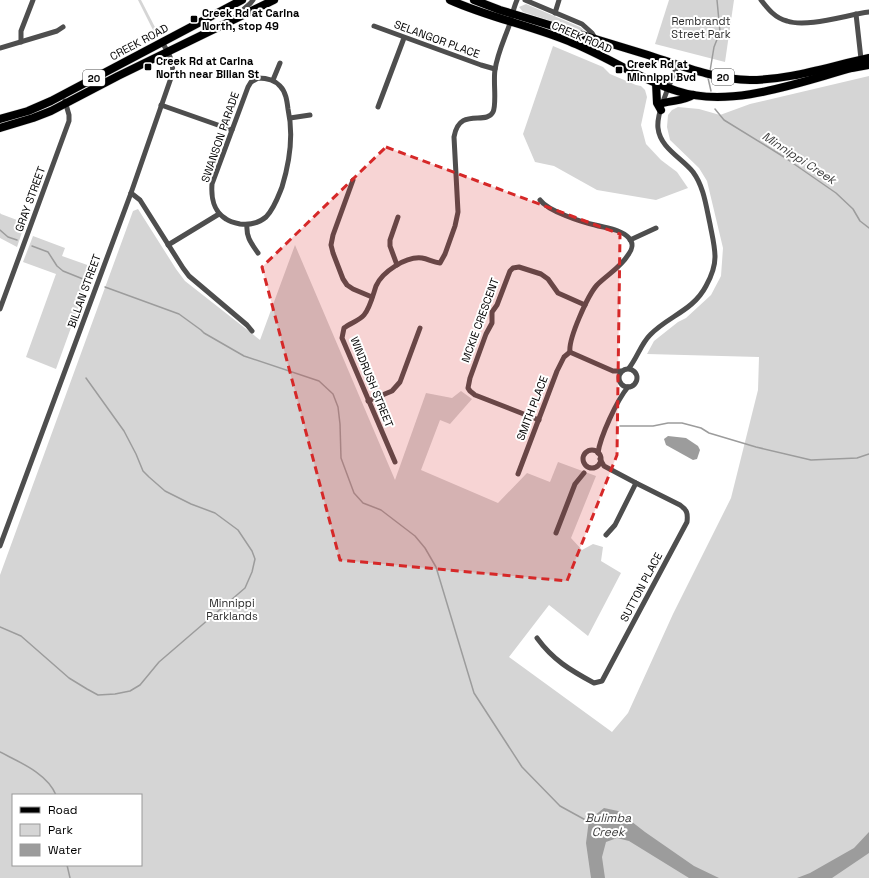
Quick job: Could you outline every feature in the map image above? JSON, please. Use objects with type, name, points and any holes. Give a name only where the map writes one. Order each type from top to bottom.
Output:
[{"type":"main road","name":"CREEK ROAD","points":[[0,119],[36,108],[63,95],[229,4],[242,0]]},
{"type":"main road","name":"CREEK ROAD","points":[[0,128],[33,118],[66,103],[274,0]]},
{"type":"main road","name":"CREEK ROAD","points":[[450,0],[478,11],[574,43],[656,83],[693,95],[724,97],[759,93],[852,68],[869,65]]},
{"type":"main road","name":"CREEK ROAD","points":[[474,0],[724,78],[755,80],[779,78],[865,59]]},
{"type":"main road","points":[[755,80],[754,86],[759,93]]},
{"type":"main road","points":[[656,83],[657,103],[662,107],[673,101],[685,100],[693,95]]},
{"type":"street","points":[[21,42],[21,31],[33,0]]},
{"type":"street","name":"CREEK ROAD","points":[[239,17],[242,9],[253,0]]},
{"type":"street","points":[[495,69],[517,0]]},
{"type":"street","name":"CREEK ROAD","points":[[525,0],[586,27],[596,39]]},
{"type":"street","points":[[555,13],[559,0]]},
{"type":"street","points":[[761,0],[775,16],[796,23],[869,12]]},
{"type":"street","points":[[856,14],[865,59]]},
{"type":"street","name":"SELANGOR PLACE","points":[[374,26],[404,38],[495,69]]},
{"type":"street","points":[[0,48],[57,31],[63,27]]},
{"type":"street","points":[[378,108],[404,38]]},
{"type":"street","name":"BILLAN STREET","points":[[0,546],[131,193],[173,72],[172,63],[162,42]]},
{"type":"street","points":[[168,245],[219,214],[236,224],[247,225],[257,222],[265,217],[272,208],[279,196],[290,158],[290,118],[286,98],[283,90],[273,80],[280,63]]},
{"type":"street","points":[[632,370],[645,341],[649,336],[685,310],[701,295],[713,272],[715,258],[714,243],[704,193],[693,173],[660,138],[658,122],[678,64]]},
{"type":"street","name":"WINDRUSH STREET","points":[[394,462],[342,338],[344,328],[360,319],[366,313],[378,282],[383,275],[397,265],[414,258],[422,258],[440,263],[445,254],[455,226],[458,212],[454,137],[455,129],[466,119],[488,117],[492,114],[495,108],[495,69]]},
{"type":"street","name":"SWANSON PARADE","points":[[219,214],[213,203],[211,194],[212,184],[248,87],[251,82],[258,78],[273,80]]},
{"type":"street","name":"GRAY STREET","points":[[0,309],[69,121],[69,115],[63,95]]},
{"type":"street","points":[[161,105],[232,130]]},
{"type":"street","points":[[290,118],[310,115]]},
{"type":"street","points":[[353,180],[331,244],[343,279],[347,285],[372,297]]},
{"type":"street","points":[[131,193],[140,200],[189,276],[247,324],[252,331]]},
{"type":"street","points":[[540,200],[544,206],[580,221],[611,229],[625,236],[632,243],[628,256],[597,285],[589,297],[569,343],[570,352],[613,371],[621,372],[623,370],[632,370]]},
{"type":"street","points":[[397,265],[390,246],[390,240],[398,217]]},
{"type":"street","points":[[247,225],[246,234],[258,253]]},
{"type":"street","points":[[630,240],[656,228]]},
{"type":"street","name":"MCKIE CRESCENT","points":[[539,420],[475,395],[468,388],[470,378],[486,334],[492,323],[492,312],[497,305],[506,277],[510,270],[519,267],[541,274],[548,278],[558,293],[585,305]]},
{"type":"street","points":[[368,401],[392,391],[400,382],[420,328]]},
{"type":"street","name":"SMITH PLACE","points":[[518,474],[557,371],[564,357],[570,352]]},
{"type":"street","points":[[613,371],[623,384],[631,386],[636,382],[637,377],[632,370]]},
{"type":"street","points":[[599,444],[585,453],[583,462],[589,468],[597,466],[599,444],[622,394],[623,384],[621,372]]},
{"type":"street","points":[[590,450],[599,456],[604,466]]},
{"type":"street","name":"SUTTON PLACE","points":[[537,638],[547,652],[569,669],[594,683],[602,682],[687,522],[688,515],[686,510],[680,505],[604,466],[597,466]]},
{"type":"street","points":[[556,533],[575,484],[584,473]]},
{"type":"street","points":[[606,535],[614,525],[636,483]]},
{"type":"highlighted area","points":[[386,147],[620,234],[617,455],[567,581],[340,560],[262,267]]},
{"type":"green space","points":[[138,0],[141,0],[159,35],[156,36]]},
{"type":"green space","name":"Rembrandt Street Park","points":[[669,0],[734,0],[725,62],[655,44]]},
{"type":"green space","points":[[526,4],[580,27],[586,32],[523,12],[519,7]]},
{"type":"green space","points":[[553,46],[603,67],[610,74],[641,86],[645,90],[647,97],[641,125],[646,144],[661,160],[677,172],[688,188],[656,200],[597,190],[554,166],[535,162],[523,134]]},
{"type":"green space","name":"Minnippi Parklands","points":[[869,76],[869,878],[0,878],[0,575],[133,211],[138,209],[185,281],[260,340],[295,245],[395,480],[426,393],[452,398],[461,391],[472,399],[450,424],[440,420],[421,470],[498,503],[527,473],[550,482],[558,462],[596,476],[571,538],[582,550],[593,544],[603,547],[601,561],[621,573],[588,636],[549,605],[509,657],[612,732],[628,713],[673,614],[731,498],[758,390],[759,357],[647,354],[654,341],[678,322],[686,318],[711,295],[721,276],[723,248],[707,181],[699,168],[670,140],[667,127],[668,115],[672,110],[678,107],[699,109],[720,115],[750,104]]},
{"type":"green space","points":[[0,213],[25,223],[17,247],[0,238]]},
{"type":"green space","points":[[33,236],[65,248],[62,256],[93,267],[56,369],[26,357],[56,274],[23,262]]},
{"type":"water","points":[[668,436],[686,438],[698,446],[700,450],[697,459],[693,460],[666,445],[664,439]]},
{"type":"water","name":"Bulimba Creek","points":[[604,808],[618,811],[694,866],[719,878],[689,878],[629,841],[617,838],[606,842],[602,857],[605,878],[591,878],[586,843],[589,820]]},
{"type":"water","points":[[869,832],[869,853],[832,878],[797,878],[810,873],[854,848]]},
{"type":"waterway","name":"Minnippi Creek","points":[[710,71],[714,47],[720,32],[717,0]]},
{"type":"waterway","name":"Minnippi Creek","points":[[708,78],[711,91]]},
{"type":"waterway","name":"Minnippi Creek","points":[[715,109],[724,120],[784,157],[836,193],[853,209],[860,221],[869,228]]},
{"type":"waterway","points":[[0,230],[8,237],[17,240]]},
{"type":"waterway","points":[[32,246],[48,252],[57,266],[63,271],[88,281]]},
{"type":"waterway","points":[[105,287],[179,314],[204,333],[244,356],[319,381],[333,394],[338,407],[341,458],[354,493],[363,503],[381,510],[415,536],[425,548],[436,567],[474,693],[522,767],[560,806],[591,823]]},
{"type":"waterway","points":[[0,627],[21,636],[69,678],[98,695],[130,691],[140,685],[159,662],[245,588],[252,572],[255,559],[252,551],[238,530],[215,513],[191,504],[165,491],[143,471],[124,431],[86,378]]},
{"type":"waterway","points":[[620,426],[653,426],[668,423],[682,423],[756,447],[811,460],[857,458],[869,454]]},
{"type":"waterway","points":[[0,752],[24,764],[39,774],[52,787],[56,794]]},
{"type":"waterway","points":[[67,866],[70,878]]},
{"type":"place","name":"Creek Rd at Carina North, stop 49","points":[[194,19]]},
{"type":"place","name":"Creek Rd at Carina North near Billan St","points":[[148,67]]},
{"type":"place","name":"Creek Rd at Minnippi Bvd","points":[[619,70]]}]
